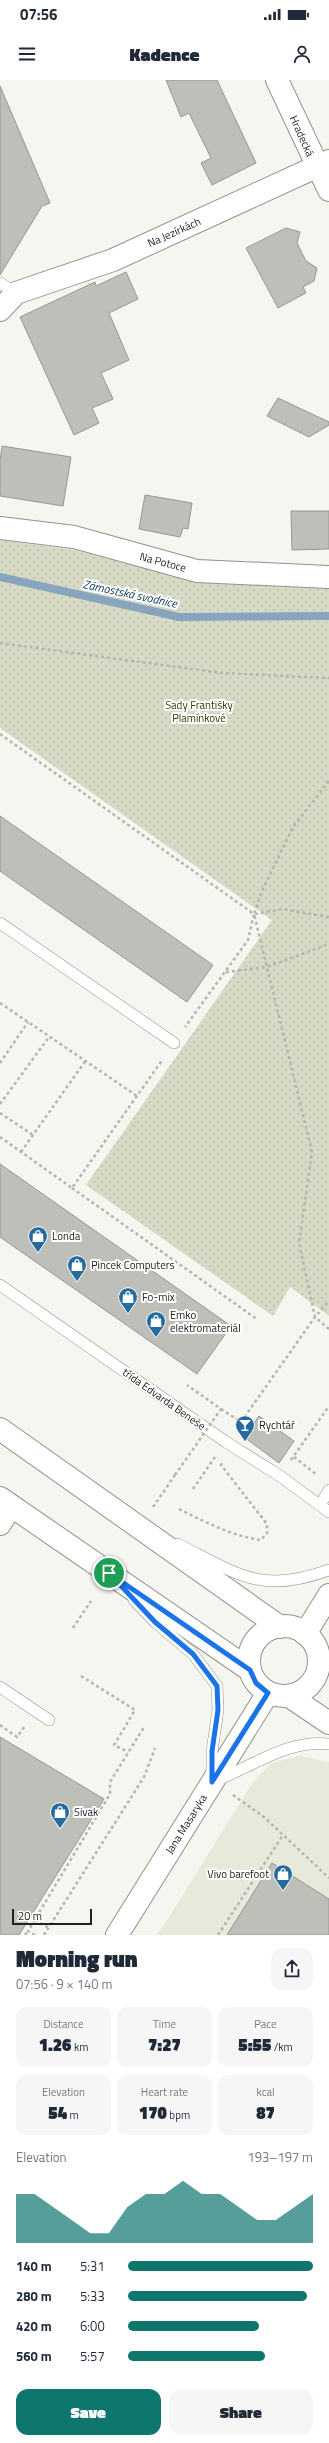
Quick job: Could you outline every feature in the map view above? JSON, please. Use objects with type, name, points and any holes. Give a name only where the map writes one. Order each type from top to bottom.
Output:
[{"type":"street","name":"Hradecká","points":[[277,80],[323,165],[329,190]]},
{"type":"street","name":"Na Jezírkách","points":[[0,310],[8,288],[113,260],[323,165]]},
{"type":"street","name":"Na Potoce","points":[[0,528],[74,537],[197,571],[329,577]]},
{"type":"street","points":[[0,1429],[280,1627]]},
{"type":"street","points":[[0,1524],[6,1502],[250,1670]]},
{"type":"street","points":[[305,1634],[329,1595]]},
{"type":"street","points":[[278,1694],[306,1689],[314,1680],[323,1657],[310,1638],[292,1627],[270,1629],[254,1643],[250,1653],[250,1670],[256,1683],[329,1723]]},
{"type":"street","name":"Jana Masaryka","points":[[117,1935],[212,1782],[278,1694]]},
{"type":"lane","points":[[0,923],[174,1043]]},
{"type":"lane","name":"třída Edvarda Beneše","points":[[0,1284],[230,1445],[280,1476],[329,1512]]},
{"type":"lane","points":[[320,1505],[329,1490]]},
{"type":"lane","points":[[139,1527],[165,1537],[245,1578],[266,1582],[288,1581],[312,1577],[329,1570]]},
{"type":"lane","points":[[109,1573],[155,1622],[193,1654],[217,1686],[218,1710],[212,1751],[212,1782],[230,1776],[278,1751],[294,1746],[329,1744]]},
{"type":"lane","points":[[0,1688],[49,1720]]},
{"type":"path","points":[[0,643],[222,673],[329,678]]},
{"type":"path","points":[[0,734],[254,914],[312,1152],[299,1243],[315,1317],[329,1329]]},
{"type":"path","points":[[72,1188],[248,940],[254,914],[262,891],[293,827],[329,781]]},
{"type":"path","points":[[254,914],[282,909],[329,917]]},
{"type":"path","points":[[226,972],[267,967],[329,944]]},
{"type":"path","points":[[0,1003],[137,1096]]},
{"type":"path","points":[[0,1063],[28,1022]]},
{"type":"path","points":[[0,1104],[49,1037]]},
{"type":"path","points":[[21,1152],[86,1060]]},
{"type":"path","points":[[0,1113],[33,1135]]},
{"type":"path","points":[[0,1137],[258,1320]]},
{"type":"path","points":[[187,1385],[241,1422],[315,1317],[329,1301]]},
{"type":"path","points":[[280,1476],[329,1406]]},
{"type":"path","points":[[139,1527],[221,1409]]},
{"type":"path","points":[[194,1489],[230,1445]]},
{"type":"path","points":[[179,1509],[214,1526],[250,1538],[261,1540],[267,1533],[266,1524],[220,1466],[230,1445]]},
{"type":"path","points":[[294,1457],[323,1479]]},
{"type":"path","points":[[73,1628],[91,1601]]},
{"type":"path","points":[[81,1676],[135,1710],[114,1745],[128,1752]]},
{"type":"path","points":[[0,1725],[17,1737],[36,1711]]},
{"type":"path","points":[[25,1935],[110,1794],[110,1782],[144,1727]]},
{"type":"path","points":[[44,1935],[144,1777],[155,1748]]},
{"type":"path","points":[[212,1782],[264,1817],[329,1878]]},
{"type":"path","points":[[218,1935],[283,1835]]},
{"type":"path","points":[[35,1920],[49,1928]]},
{"type":"path","points":[[28,1931],[35,1935]]},
{"type":"shaded area","points":[[300,1756],[329,1762],[329,1935],[155,1935],[163,1927],[251,1785],[271,1763]]},
{"type":"green space","name":"Sady Františky Plamínkové","points":[[0,540],[75,550],[196,582],[329,589],[329,1316],[290,1287],[273,1316],[86,1185],[272,920],[0,728]]},
{"type":"building","points":[[166,80],[217,80],[256,163],[212,185],[201,163],[211,158],[189,113],[181,117]]},
{"type":"building","points":[[0,86],[50,203],[42,206],[0,275]]},
{"type":"building","points":[[286,228],[300,232],[297,243],[306,261],[317,268],[314,281],[303,287],[306,293],[278,308],[246,248]]},
{"type":"building","points":[[126,272],[138,299],[109,313],[129,360],[101,373],[113,399],[92,408],[99,423],[74,435],[20,317],[95,282],[96,286]]},
{"type":"building","points":[[278,398],[329,422],[329,425],[309,437],[267,416]]},
{"type":"building","points":[[2,446],[71,457],[63,506],[0,496],[0,461]]},
{"type":"building","points":[[145,495],[192,503],[188,529],[183,528],[180,537],[139,529]]},
{"type":"building","points":[[291,511],[329,511],[329,549],[292,550]]},
{"type":"building","points":[[0,816],[213,965],[187,1002],[0,871]]},
{"type":"building","points":[[0,1164],[231,1326],[197,1374],[0,1237]]},
{"type":"building","points":[[259,1416],[294,1441],[279,1463],[244,1437]]},
{"type":"building","points":[[0,1737],[104,1799],[19,1935],[0,1935]]},
{"type":"building","points":[[272,1863],[329,1899],[329,1935],[227,1935]]},
{"type":"waterway","name":"Zámostská svodnice","points":[[0,577],[179,617],[329,616]]},
{"type":"place","name":"Londa","points":[[38,1253]]},
{"type":"place","name":"Pincek Computers","points":[[77,1282]]},
{"type":"place","name":"Fo-mix","points":[[128,1314]]},
{"type":"place","name":"Emko elektromateriál","points":[[156,1338]]},
{"type":"place","name":"Rychtář","points":[[245,1442]]},
{"type":"place","name":"Sivak","points":[[60,1829]]},
{"type":"place","name":"Vivo barefoot","points":[[283,1891]]},
{"type":"route","points":[[109,1573],[250,1670],[256,1683],[268,1693],[212,1782],[212,1751],[218,1710],[217,1686],[204,1666],[193,1654],[155,1622],[109,1573]]}]
